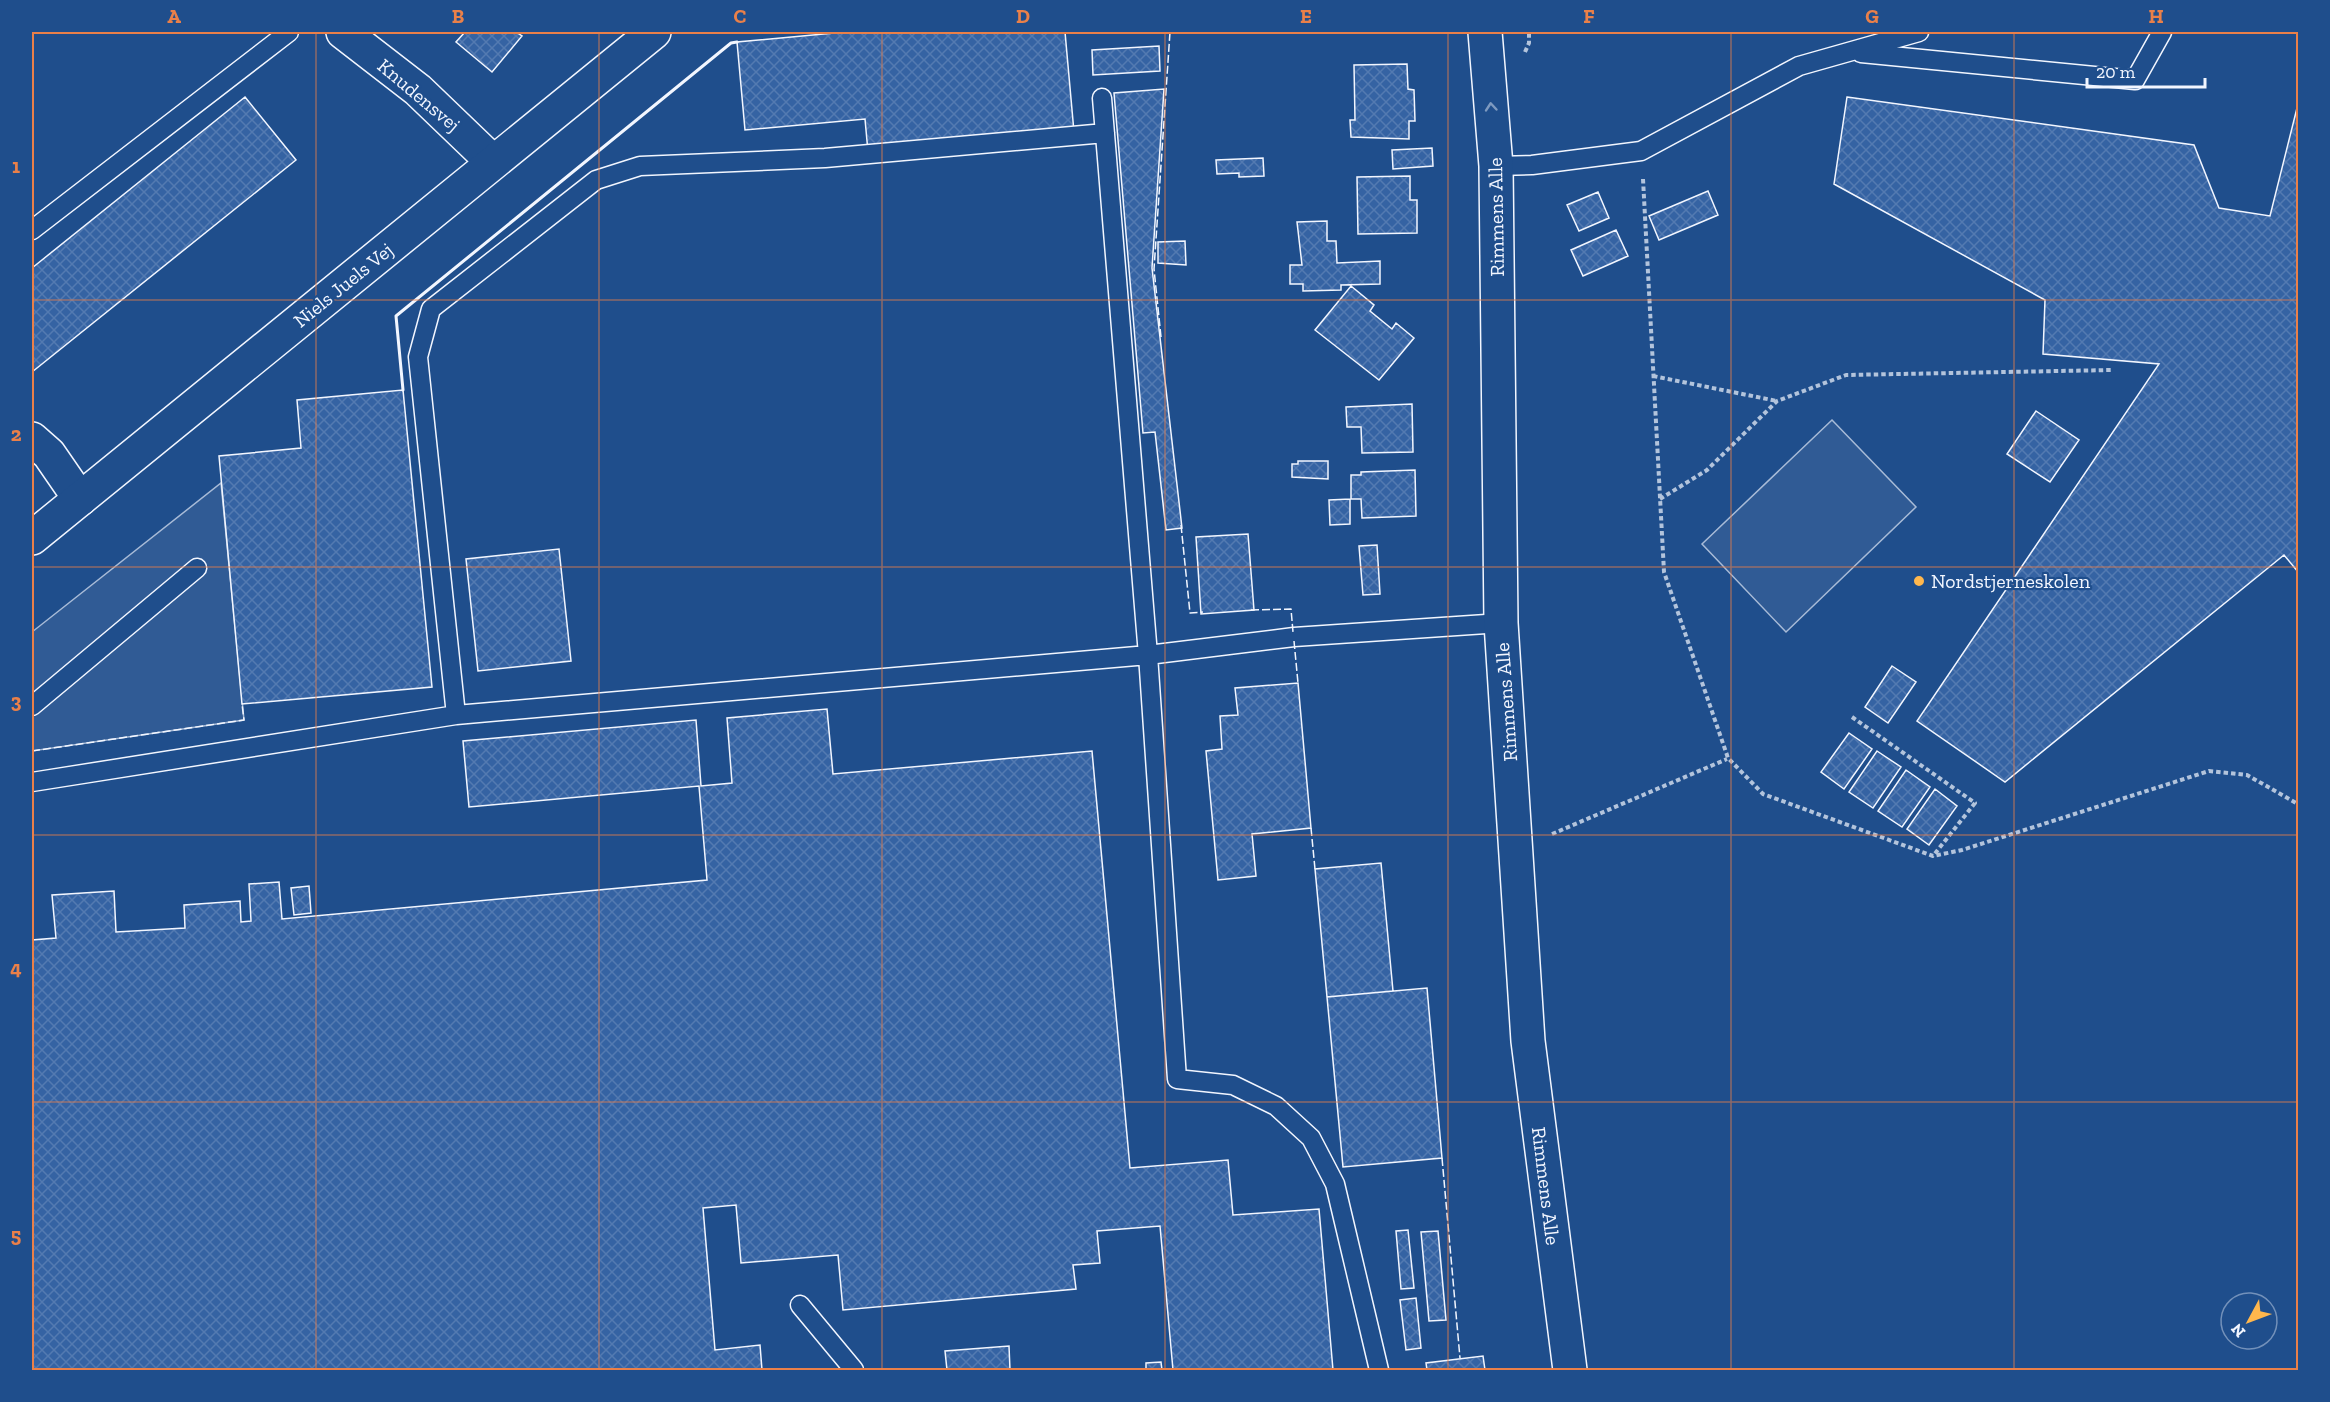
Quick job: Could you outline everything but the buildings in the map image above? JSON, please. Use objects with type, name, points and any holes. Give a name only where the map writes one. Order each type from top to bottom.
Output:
[{"type":"street","name":"Knudensvej","points":[[343,32],[418,90],[493,162]]},
{"type":"street","name":"Niels Juels Vej","points":[[32,538],[654,32]]},
{"type":"street","name":"Rimmens Alle","points":[[1485,32],[1496,166],[1501,623],[1528,1041],[1570,1371]]},
{"type":"street","points":[[32,439],[49,454],[80,499]]},
{"type":"lane","points":[[32,230],[289,32]]},
{"type":"lane","points":[[1496,166],[1532,165],[1641,151],[1799,66],[1919,32]]},
{"type":"lane","points":[[1853,52],[2135,80],[2162,32]]},
{"type":"lane","points":[[1102,98],[1148,655],[1177,1079],[1233,1085],[1276,1106],[1311,1138],[1335,1184],[1380,1371]]},
{"type":"lane","points":[[456,715],[418,357],[431,309],[596,180],[640,166],[825,158],[1105,133]]},
{"type":"lane","points":[[32,706],[197,568]]},
{"type":"lane","points":[[32,782],[456,715],[1148,655],[1294,637],[1501,623]]},
{"type":"lane","points":[[801,1305],[854,1371]]},
{"type":"path","points":[[1641,151],[1664,572],[1728,758],[1762,794],[1933,856],[1962,850],[2209,771],[2247,775],[2298,804]]},
{"type":"path","points":[[1660,499],[1707,470],[1777,401],[1846,375],[2112,370]]},
{"type":"path","points":[[1653,376],[1777,401]]},
{"type":"path","points":[[1852,717],[1975,803],[1933,856]]},
{"type":"path","points":[[1516,849],[1728,758]]},
{"type":"shaded area","points":[[1832,420],[1916,507],[1786,632],[1702,544]]},
{"type":"shaded area","points":[[221,483],[244,720],[32,751],[32,632]]},
{"type":"fence","points":[[1161,337],[1154,269],[1170,32]]},
{"type":"fence","points":[[1181,525],[1190,613],[1203,612]]},
{"type":"fence","points":[[1251,610],[1291,609],[1293,632]]},
{"type":"fence","points":[[1294,641],[1298,683]]},
{"type":"fence","points":[[32,751],[244,720],[242,704]]},
{"type":"fence","points":[[1311,828],[1315,869]]},
{"type":"fence","points":[[1442,1158],[1460,1358]]},
{"type":"wall","points":[[403,390],[396,316],[731,43],[737,42]]},
{"type":"place","name":"Nordstjerneskolen","points":[[1919,581]]}]
